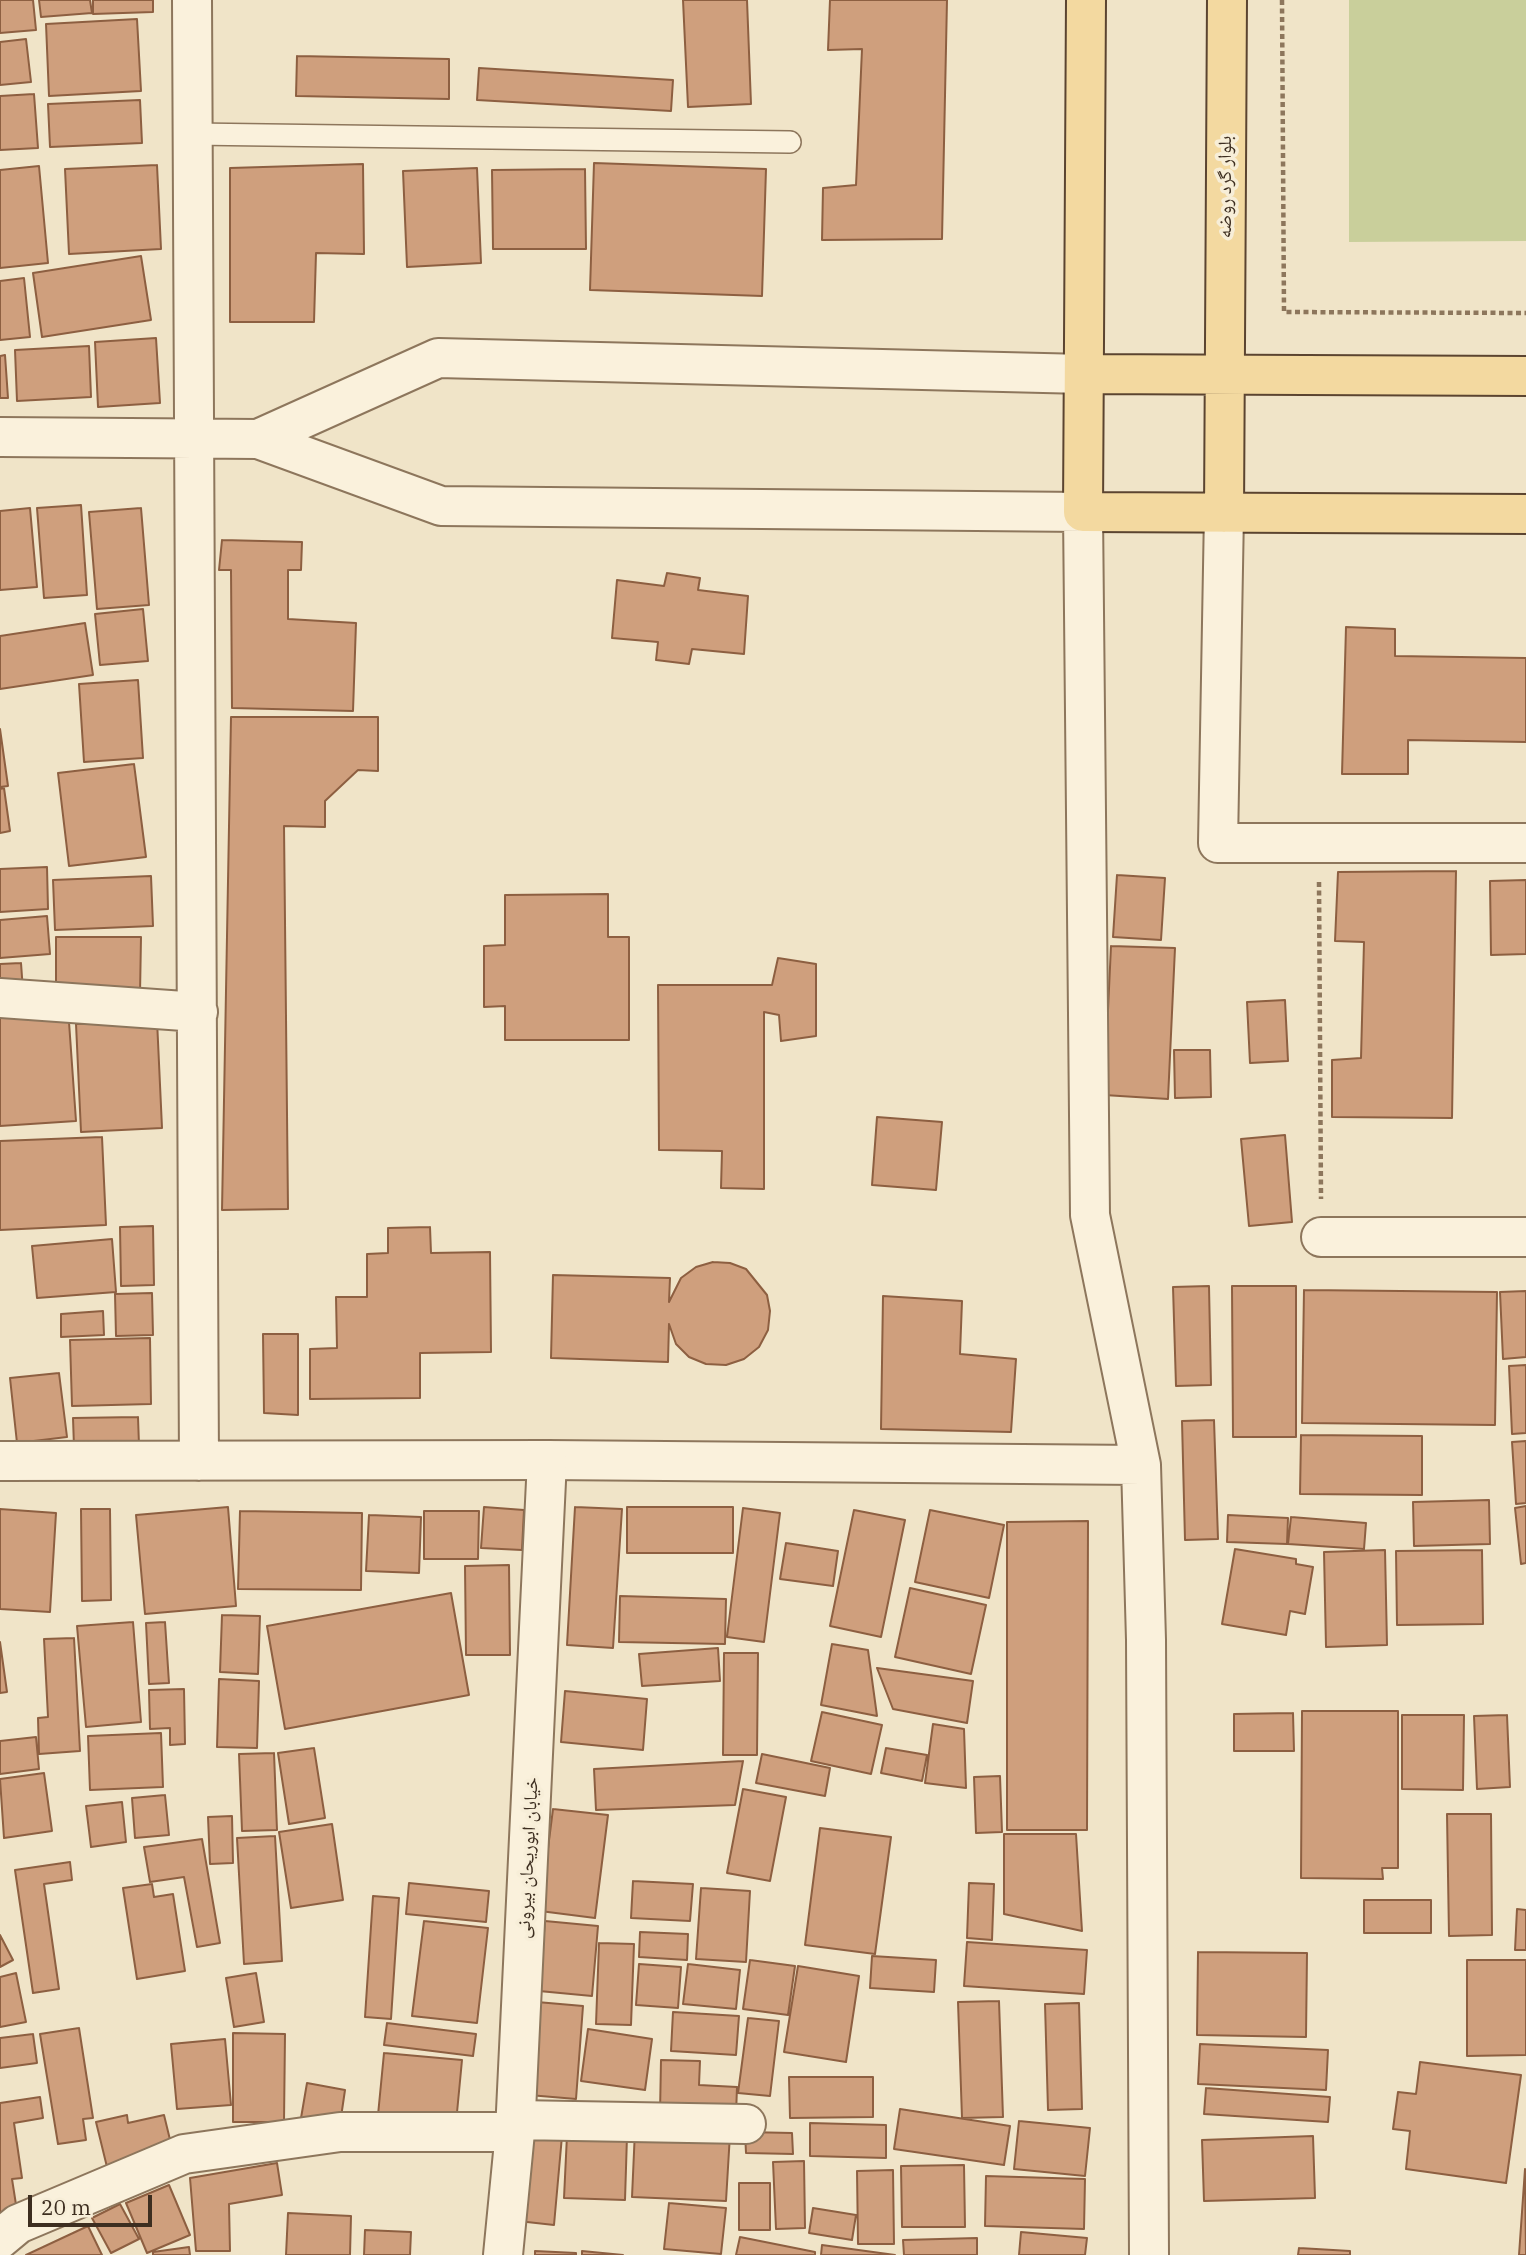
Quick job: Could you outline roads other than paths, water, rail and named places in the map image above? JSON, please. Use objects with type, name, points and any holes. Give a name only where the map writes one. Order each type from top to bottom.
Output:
[{"type":"main road","points":[[1086,0],[1083,512],[1526,514]]},
{"type":"main road","name":"بلوار گرد روضه","points":[[1224,513],[1227,0]]},
{"type":"main road","points":[[1084,374],[1526,376]]},
{"type":"street","points":[[192,0],[199,1461]]},
{"type":"street","points":[[258,439],[438,358],[1084,374]]},
{"type":"street","points":[[0,437],[258,439],[441,506],[1083,512],[1090,1215],[1141,1465],[1146,1640],[1149,2255]]},
{"type":"street","points":[[1224,513],[1218,843],[1526,843]]},
{"type":"street","points":[[0,998],[198,1012]]},
{"type":"street","points":[[1321,1237],[1526,1237]]},
{"type":"street","points":[[0,1461],[547,1460],[1141,1465]]},
{"type":"street","name":"خیابان ابوریحان بیرونی","points":[[503,2255],[515,2126],[547,1460]]},
{"type":"street","points":[[0,2239],[18,2224],[184,2154],[340,2132],[515,2126],[746,2124]]},
{"type":"lane","points":[[192,135],[789,142]]}]
